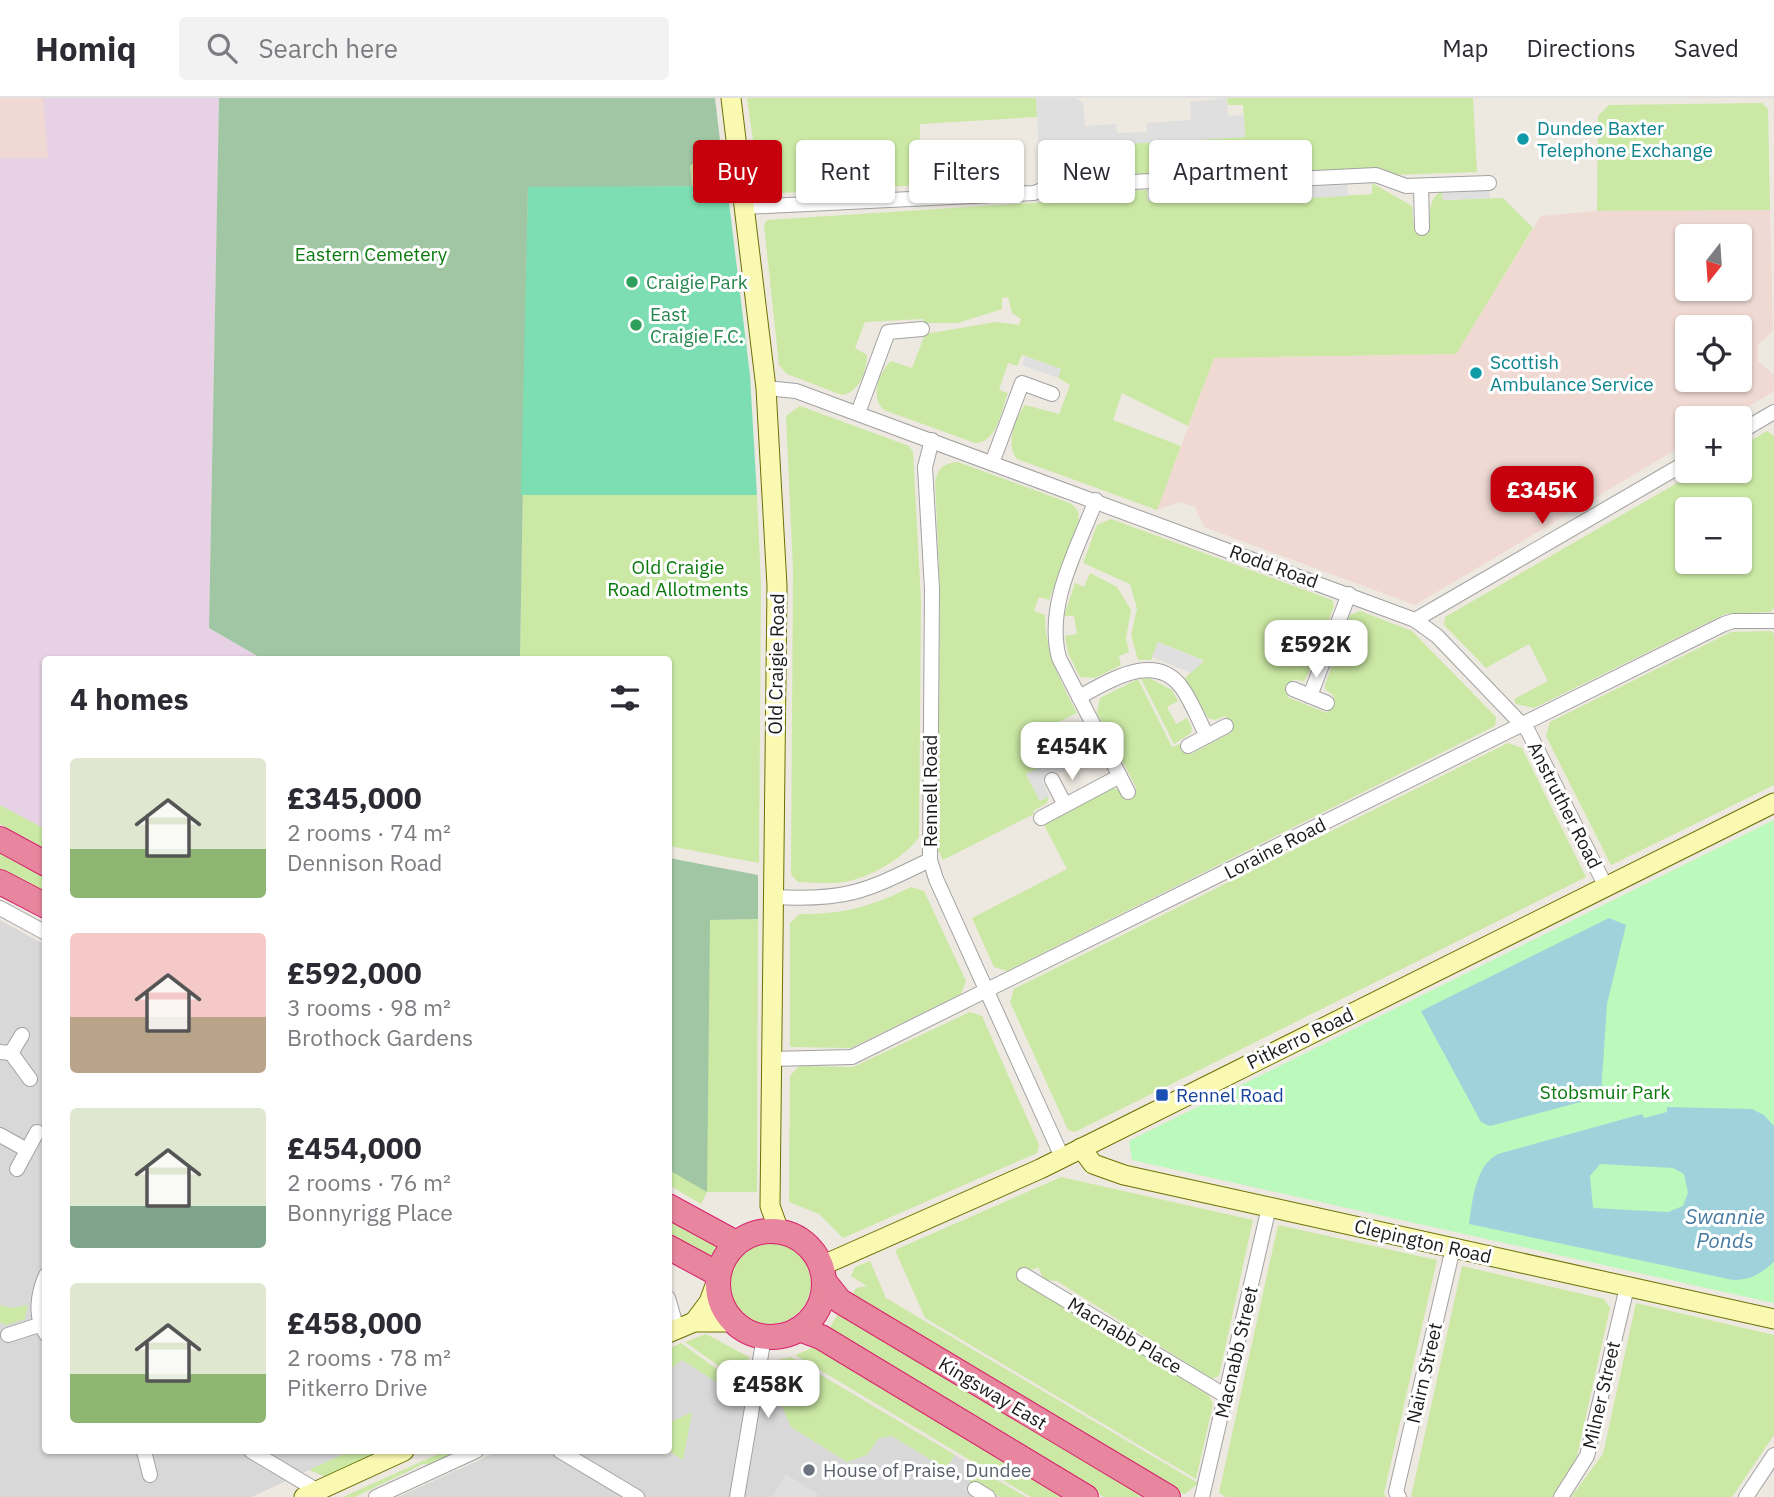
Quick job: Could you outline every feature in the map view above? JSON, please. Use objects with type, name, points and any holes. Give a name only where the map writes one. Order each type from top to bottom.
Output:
[{"type":"highway","points":[[0,839],[42,862]]},
{"type":"highway","points":[[0,882],[42,904]]},
{"type":"highway","points":[[672,1208],[736,1243]]},
{"type":"highway","points":[[779,1231],[756,1233],[736,1243],[724,1257],[718,1277],[722,1306],[734,1322],[743,1329],[764,1337],[775,1337],[799,1329],[818,1308],[822,1273]]},
{"type":"highway","name":"Kingsway East","points":[[779,1231],[793,1235],[815,1254],[822,1273],[840,1301],[1168,1497]]},
{"type":"highway","points":[[672,1249],[718,1277]]},
{"type":"highway","points":[[799,1329],[821,1338],[1086,1497]]},
{"type":"street","name":"Old Craigie Road","points":[[731,98],[766,388],[777,586],[770,1206],[779,1231]]},
{"type":"street","points":[[746,208],[1034,193],[1050,187],[1184,179],[1217,183],[1376,175],[1406,186],[1489,183]]},
{"type":"street","points":[[1421,186],[1422,228]]},
{"type":"street","points":[[858,413],[888,332],[922,329]]},
{"type":"street","points":[[992,463],[1022,383],[1052,394]]},
{"type":"street","name":"Rodd Road","points":[[766,388],[796,391],[858,413],[1415,620],[1437,636],[1521,725]]},
{"type":"street","points":[[1752,425],[1774,412]]},
{"type":"street","name":"Rennell Road","points":[[933,440],[925,467],[932,589],[930,860],[1062,1157]]},
{"type":"street","points":[[1415,620],[1675,469]]},
{"type":"street","points":[[1096,500],[1058,604],[1054,624],[1059,658],[1128,792]]},
{"type":"street","points":[[1310,696],[1349,594]]},
{"type":"street","name":"Loraine Road","points":[[772,1059],[852,1057],[988,992],[1724,624],[1733,621],[1774,621]]},
{"type":"street","points":[[1079,697],[1122,675],[1152,670],[1170,677],[1181,687],[1207,736]]},
{"type":"street","points":[[1293,689],[1327,702]]},
{"type":"street","name":"Anstruther Road","points":[[1521,725],[1528,731],[1606,887]]},
{"type":"street","points":[[1188,746],[1226,726]]},
{"type":"street","points":[[1041,818],[1120,776]]},
{"type":"street","points":[[1052,780],[1065,805]]},
{"type":"street","name":"Pitkerro Road","points":[[822,1273],[1081,1148],[1774,803]]},
{"type":"street","points":[[774,897],[812,899],[857,893],[930,860]]},
{"type":"street","points":[[0,908],[42,931]]},
{"type":"street","points":[[22,1035],[5,1053],[30,1079]]},
{"type":"street","points":[[17,1169],[37,1132]]},
{"type":"street","points":[[0,1135],[27,1150]]},
{"type":"street","name":"Clepington Road","points":[[1081,1148],[1093,1164],[1124,1175],[1774,1319]]},
{"type":"street","name":"Macnabb Street","points":[[1202,1497],[1269,1207]]},
{"type":"street","name":"Nairn Street","points":[[1399,1497],[1396,1492],[1453,1248]]},
{"type":"street","name":"Macnabb Place","points":[[1024,1275],[1226,1396]]},
{"type":"street","points":[[680,1328],[709,1302],[718,1277]]},
{"type":"street","name":"Milner Street","points":[[1561,1497],[1587,1456],[1627,1287]]},
{"type":"street","points":[[8,1335],[42,1330],[38,1301],[42,1288]]},
{"type":"street","points":[[672,1308],[680,1328]]},
{"type":"street","points":[[680,1328],[734,1322]]},
{"type":"street","points":[[737,1497],[764,1337]]},
{"type":"street","points":[[145,1454],[150,1475]]},
{"type":"street","points":[[255,1454],[311,1494],[398,1454]]},
{"type":"street","points":[[376,1497],[469,1454]]},
{"type":"street","points":[[565,1454],[637,1497]]},
{"type":"street","points":[[1746,1497],[1774,1455]]},
{"type":"street","points":[[975,1489],[988,1497]]},
{"type":"shaded area","points":[[0,98],[219,98],[209,628],[257,656],[42,656],[42,827],[0,805]]},
{"type":"shaded area","points":[[0,98],[43,98],[48,158],[0,158]]},
{"type":"shaded area","points":[[1036,98],[1074,98],[1083,102],[1085,126],[1116,124],[1117,133],[1147,132],[1147,123],[1191,120],[1190,102],[1227,98],[1228,116],[1244,115],[1245,137],[1149,140],[1149,143],[1135,143],[1135,140],[1038,140]]},
{"type":"shaded area","points":[[1347,185],[1348,196],[1312,198],[1312,187]]},
{"type":"shaded area","points":[[1489,188],[1490,198],[1443,200],[1442,191]]},
{"type":"shaded area","points":[[1770,210],[1773,331],[1758,345],[1758,361],[1774,375],[1773,392],[1749,406],[1675,406],[1675,450],[1415,605],[1204,527],[1195,507],[1179,502],[1157,510],[1214,358],[1456,354],[1541,216],[1597,211]]},
{"type":"shaded area","points":[[1025,356],[1061,369],[1058,378],[1022,365]]},
{"type":"shaded area","points":[[1158,642],[1204,661],[1191,673],[1152,657]]},
{"type":"shaded area","points":[[1059,758],[1065,770],[1042,781],[1049,796],[1040,801],[1026,774]]},
{"type":"shaded area","points":[[0,920],[42,943],[42,1454],[344,1454],[252,1497],[0,1497]]},
{"type":"shaded area","points":[[791,1357],[1026,1497],[398,1497],[492,1454],[672,1454],[672,1369],[681,1359],[741,1398],[744,1384],[768,1389],[775,1361]]},
{"type":"shaded area","points":[[786,1474],[818,1494],[816,1497],[772,1497]]},
{"type":"green space","name":"Eastern Cemetery","points":[[219,98],[715,98],[720,140],[693,140],[693,163],[690,166],[692,186],[528,188],[520,656],[257,656],[209,628]]},
{"type":"green space","points":[[747,98],[1036,98],[1037,117],[920,124],[920,140],[909,140],[909,186],[895,186],[895,140],[796,140],[796,192],[782,193],[782,140],[753,140]]},
{"type":"green space","points":[[1227,98],[1473,98],[1477,172],[1394,175],[1377,168],[1312,172],[1312,140],[1193,140],[1245,137],[1243,105],[1228,105]]},
{"type":"green space","points":[[1762,103],[1768,109],[1770,210],[1597,211],[1598,116],[1609,105]]},
{"type":"green space","points":[[1135,143],[1149,143],[1149,178],[1135,178]]},
{"type":"green space","name":"Old Craigie Road Allotments","points":[[693,163],[693,203],[728,203],[750,376],[633,495],[757,495],[761,584],[759,863],[672,847],[672,656],[520,656],[528,187],[692,185],[690,166]]},
{"type":"green space","points":[[1372,183],[1412,206],[1414,231],[1430,231],[1432,203],[1442,191],[1443,200],[1503,198],[1533,228],[1456,354],[1214,358],[1188,426],[1122,393],[1113,420],[1181,446],[1157,510],[1017,459],[1013,453],[1012,439],[1015,424],[1025,405],[1059,414],[1070,385],[1058,378],[1061,369],[1022,355],[1017,366],[1008,363],[999,390],[1008,393],[997,425],[982,442],[975,443],[884,410],[880,405],[877,386],[882,372],[891,361],[912,368],[925,334],[996,322],[1019,325],[1021,319],[1012,313],[1008,297],[1002,298],[1002,309],[958,323],[924,323],[923,319],[865,322],[855,348],[867,355],[865,368],[857,386],[842,395],[787,374],[779,365],[764,225],[767,220],[1038,203],[1135,203],[1135,191],[1147,190],[1149,203],[1312,203],[1312,197],[1372,194]]},
{"type":"green space","name":"Craigie Park","points":[[693,186],[693,203],[729,203],[750,376],[757,495],[521,495],[528,187]]},
{"type":"green space","points":[[800,406],[909,446],[913,452],[921,601],[919,837],[906,851],[878,870],[837,883],[798,882],[791,874],[793,570],[786,416]]},
{"type":"green space","points":[[1767,431],[1774,436],[1774,608],[1770,612],[1725,614],[1534,708],[1516,704],[1514,699],[1548,681],[1529,644],[1486,668],[1444,625],[1445,617],[1677,483],[1752,483],[1752,440]]},
{"type":"green space","points":[[958,462],[1072,504],[1078,511],[1079,520],[1049,600],[1039,597],[1034,611],[1045,615],[1051,654],[1059,678],[1077,713],[1034,734],[1048,763],[1026,774],[1040,801],[1049,796],[1047,803],[1033,811],[1034,814],[943,860],[938,850],[940,589],[935,480],[943,466]]},
{"type":"green space","points":[[1111,519],[1332,600],[1334,606],[1307,676],[1304,681],[1293,680],[1287,697],[1327,713],[1334,696],[1325,689],[1325,685],[1350,615],[1360,611],[1412,631],[1496,717],[1495,726],[1007,971],[994,967],[972,918],[1067,869],[1043,823],[1112,788],[1120,790],[1124,795],[1137,789],[1097,713],[1100,698],[1138,679],[1172,747],[1183,743],[1189,755],[1232,732],[1225,716],[1215,720],[1208,718],[1185,678],[1203,660],[1158,642],[1151,660],[1138,660],[1131,635],[1137,609],[1130,584],[1083,563],[1097,525]]},
{"type":"green space","points":[[1090,573],[1117,587],[1131,610],[1126,638],[1129,652],[1119,656],[1121,665],[1095,678],[1080,677],[1068,653],[1065,636],[1077,634],[1074,616],[1064,616],[1075,583],[1084,587]]},
{"type":"green space","points":[[1771,631],[1774,634],[1774,785],[1611,865],[1546,736],[1550,722],[1731,632]]},
{"type":"green space","points":[[1149,678],[1172,690],[1178,701],[1167,707],[1176,724],[1187,718],[1192,728],[1191,733],[1174,744],[1141,679]]},
{"type":"green space","points":[[1508,743],[1522,748],[1586,877],[1075,1132],[1068,1130],[1010,1002],[1014,989]]},
{"type":"green space","points":[[0,805],[42,827],[42,847],[0,824]]},
{"type":"green space","name":"Stobsmuir Park","points":[[1774,820],[1774,1303],[1132,1160],[1129,1141]]},
{"type":"green space","points":[[0,848],[42,871],[42,895],[0,872]]},
{"type":"green space","points":[[672,859],[758,875],[758,919],[710,920],[707,1192],[672,1172]]},
{"type":"green space","points":[[911,887],[924,891],[966,981],[961,994],[851,1048],[790,1047],[790,923],[800,914],[831,913],[857,908]]},
{"type":"green space","points":[[758,919],[757,1192],[707,1192],[701,1204],[672,1187],[672,1098],[710,920]]},
{"type":"green space","points":[[970,1012],[982,1016],[1039,1145],[1037,1153],[843,1238],[819,1214],[789,1202],[790,1076],[799,1066],[853,1067]]},
{"type":"green space","points":[[1061,1177],[1253,1220],[1219,1376],[1212,1379],[1057,1281],[1044,1280],[1038,1267],[1016,1278],[1209,1395],[1213,1404],[1196,1479],[925,1318],[895,1250]]},
{"type":"green space","points":[[672,1215],[721,1242],[711,1261],[672,1240]]},
{"type":"green space","points":[[1278,1225],[1437,1260],[1384,1493],[1386,1497],[1226,1497],[1219,1493]]},
{"type":"green space","points":[[770,1242],[786,1245],[799,1254],[808,1267],[811,1283],[808,1299],[799,1312],[786,1321],[770,1324],[754,1321],[741,1312],[732,1299],[729,1283],[732,1267],[741,1254],[754,1245]]},
{"type":"green space","points":[[870,1261],[886,1298],[1198,1483],[1185,1494],[1175,1492],[851,1297],[856,1288],[867,1286],[851,1276],[855,1267]]},
{"type":"green space","points":[[1462,1266],[1604,1299],[1610,1308],[1577,1456],[1571,1473],[1555,1497],[1411,1497]]},
{"type":"green space","points":[[1636,1303],[1774,1335],[1774,1435],[1732,1497],[1571,1497],[1603,1454]]},
{"type":"green space","points":[[0,1305],[12,1308],[28,1305],[25,1319],[6,1325],[0,1322]]},
{"type":"green space","points":[[840,1310],[1153,1497],[1104,1497],[828,1331]]},
{"type":"green space","points":[[706,1334],[749,1357],[744,1384],[685,1342]]},
{"type":"green space","points":[[681,1343],[743,1388],[741,1398],[682,1360],[672,1368],[672,1348]]},
{"type":"green space","points":[[817,1346],[1071,1497],[1031,1497],[795,1355]]},
{"type":"green space","points":[[791,1357],[955,1455],[946,1469],[892,1436],[879,1438],[867,1455],[847,1462],[791,1427],[778,1397],[768,1390],[775,1361]]},
{"type":"green space","points":[[692,1412],[683,1460],[672,1453],[672,1422]]},
{"type":"green space","points":[[344,1454],[376,1454],[326,1477],[309,1470]]},
{"type":"green space","points":[[438,1454],[456,1454],[432,1465],[423,1464],[355,1497],[343,1497]]},
{"type":"green space","points":[[976,1468],[1026,1497],[1000,1497],[980,1485],[977,1488],[969,1484]]},
{"type":"water","points":[[1609,918],[1626,925],[1607,1004],[1601,1093],[1596,1098],[1490,1126],[1481,1122],[1421,1011]]},
{"type":"water","name":"Swannie Ponds","points":[[1667,1107],[1752,1109],[1764,1115],[1774,1126],[1774,1262],[1760,1273],[1733,1280],[1469,1224],[1480,1175],[1490,1159],[1498,1154],[1642,1114],[1644,1118],[1667,1112]],"holes":[[[1600,1164],[1673,1168],[1684,1174],[1688,1193],[1683,1206],[1668,1212],[1593,1208],[1590,1176]]]},
{"type":"place","name":"Dundee Baxter Telephone Exchange","points":[[1523,139]]},
{"type":"place","name":"Craigie Park","points":[[632,282]]},
{"type":"place","name":"East Craigie F.C.","points":[[636,325]]},
{"type":"place","name":"Scottish Ambulance Service","points":[[1476,373]]},
{"type":"place","name":"Rennel Road","points":[[1162,1095]]},
{"type":"place","name":"House of Praise, Dundee","points":[[809,1470]]}]
